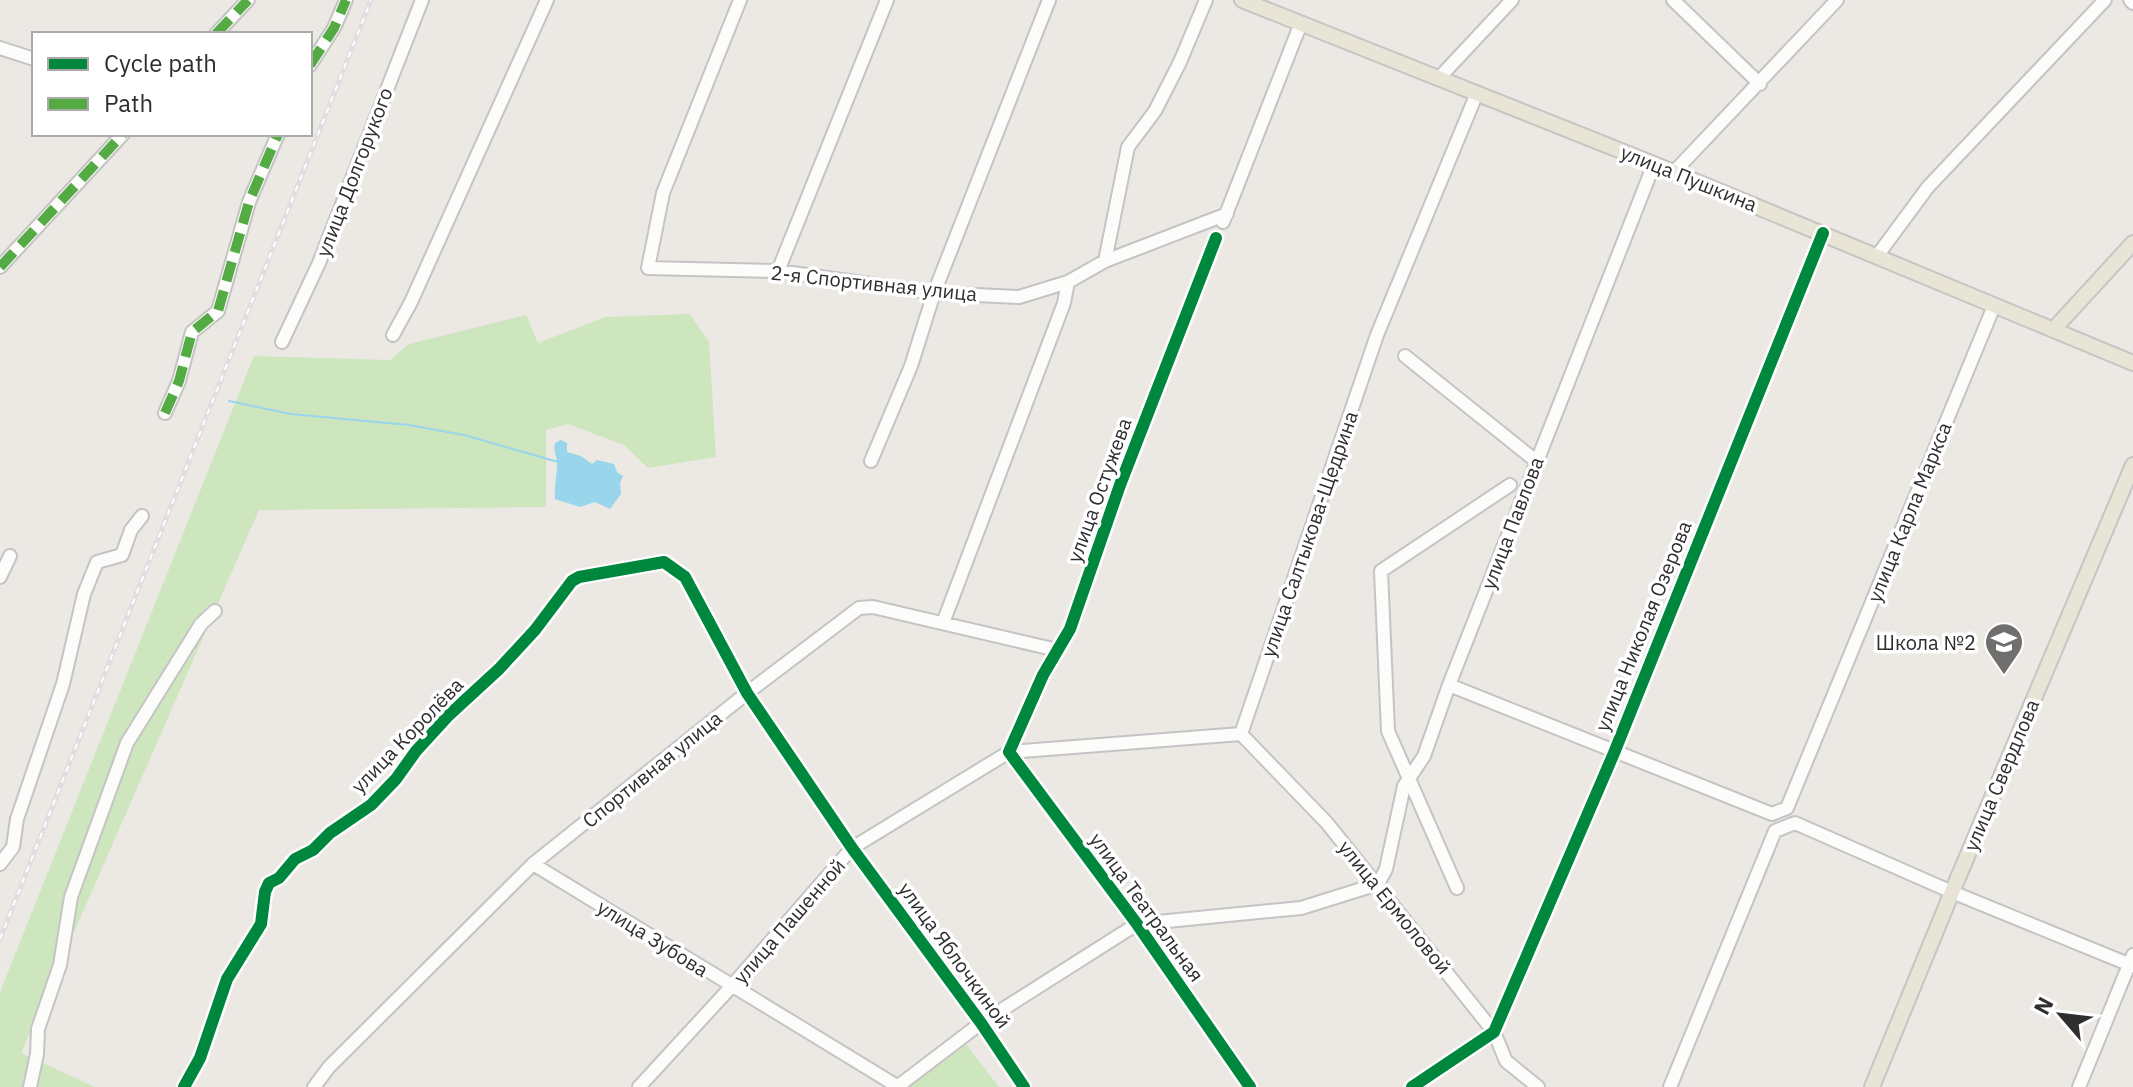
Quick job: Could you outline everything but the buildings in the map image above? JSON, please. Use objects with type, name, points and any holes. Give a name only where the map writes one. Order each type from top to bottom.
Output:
[{"type":"main road","name":"улица Пушкина","points":[[1242,0],[1674,172],[2133,363]]},
{"type":"main road","points":[[2053,330],[2133,243]]},
{"type":"main road","name":"улица Свердлова","points":[[1872,1087],[2133,465]]},
{"type":"street","points":[[218,32],[248,0]]},
{"type":"street","points":[[312,62],[334,28],[346,0]]},
{"type":"street","name":"улица Долгорукого","points":[[282,342],[319,263],[422,0]]},
{"type":"street","points":[[393,335],[411,302],[547,0]]},
{"type":"street","name":"2-я Спортивная улица","points":[[740,0],[663,193],[648,268],[778,271],[934,293],[1019,297],[1068,282],[1105,261],[1225,218],[1301,23]]},
{"type":"street","points":[[778,271],[887,0]]},
{"type":"street","points":[[871,461],[911,366],[934,293],[1049,0]]},
{"type":"street","points":[[1105,261],[1128,147],[1155,111],[1206,0]]},
{"type":"street","points":[[1439,78],[1512,0]]},
{"type":"street","points":[[1673,0],[1760,84]]},
{"type":"street","points":[[1674,172],[1837,0]]},
{"type":"street","points":[[1877,256],[1928,187],[2105,0]]},
{"type":"street","points":[[0,48],[32,58]]},
{"type":"street","name":"улица Салтыкова-Щедрина","points":[[1241,734],[1377,335],[1477,93]]},
{"type":"street","points":[[0,267],[121,136]]},
{"type":"street","points":[[165,413],[179,381],[192,332],[218,311],[249,202],[277,136]]},
{"type":"street","name":"улица Павлова","points":[[1378,884],[1386,869],[1404,786],[1424,756],[1536,461],[1654,164]]},
{"type":"street","name":"улица Николая Озерова","points":[[1494,1032],[1614,753],[1823,233]]},
{"type":"street","name":"улица Остужева","points":[[1009,752],[1043,675],[1070,629],[1120,485],[1216,238]]},
{"type":"street","points":[[943,623],[1064,303],[1068,282]]},
{"type":"street","name":"улица Карла Маркса","points":[[1614,753],[1772,814],[1787,808],[1994,306]]},
{"type":"street","points":[[1405,356],[1536,461]]},
{"type":"street","points":[[1457,888],[1388,731],[1381,571],[1510,485]]},
{"type":"street","points":[[0,864],[13,847],[17,819],[63,684],[84,594],[97,562],[122,555],[131,530],[142,516]]},
{"type":"street","points":[[0,577],[10,556]]},
{"type":"street","name":"улица Королёва","points":[[184,1087],[200,1058],[227,979],[261,924],[269,883],[279,878],[295,859],[313,850],[330,833],[371,805],[449,715],[499,669],[535,630],[572,581],[579,577],[664,562],[685,577],[747,693],[852,848]]},
{"type":"street","name":"Спортивная улица","points":[[314,1087],[329,1067],[533,864],[859,608],[873,607],[1057,650]]},
{"type":"street","points":[[30,1087],[37,1054],[38,1029],[60,965],[71,897],[127,743],[201,624],[215,611]]},
{"type":"street","points":[[1449,685],[1614,753]]},
{"type":"street","name":"улица Пашенной","points":[[639,1087],[852,848],[1009,752],[1241,734]]},
{"type":"street","name":"улица Ермоловой","points":[[1241,734],[1327,823],[1494,1032],[1506,1061],[1538,1087]]},
{"type":"street","name":"улица Театральная","points":[[1009,752],[1137,924],[1250,1087]]},
{"type":"street","points":[[1670,1087],[1775,831],[1795,823],[1952,892],[2132,962],[2079,1087]]},
{"type":"street","name":"улица Яблочкиной","points":[[852,848],[981,1023],[1024,1087]]},
{"type":"street","name":"улица Зубова","points":[[533,864],[897,1086]]},
{"type":"street","points":[[897,1086],[981,1023],[1137,924],[1301,908],[1378,884]]},
{"type":"street","points":[[1412,1087],[1494,1032]]},
{"type":"green space","points":[[690,314],[709,342],[716,457],[648,468],[624,445],[568,424],[546,430],[546,507],[259,510],[21,1053],[95,1087],[0,1087],[0,992],[254,356],[390,360],[409,344],[526,315],[538,343],[605,317]]},
{"type":"green space","points":[[963,1040],[999,1087],[905,1087]]},
{"type":"water","points":[[561,440],[567,443],[567,452],[581,456],[592,464],[597,460],[614,464],[623,476],[621,494],[610,509],[595,502],[580,507],[555,499],[555,443]]},
{"type":"waterway","points":[[229,401],[291,414],[409,425],[464,435],[558,462]]},
{"type":"railway","points":[[0,939],[371,0]]},
{"type":"marked path","points":[[218,32],[248,0]]},
{"type":"marked path","points":[[312,62],[334,28],[346,0]]},
{"type":"marked path","points":[[0,267],[121,136]]},
{"type":"marked path","points":[[165,413],[179,381],[192,332],[218,311],[249,202],[277,136]]},
{"type":"cycle path","points":[[1412,1087],[1494,1032],[1614,753],[1823,233]]},
{"type":"cycle path","points":[[1216,238],[1120,485],[1070,629],[1043,675],[1009,752],[1137,924],[1250,1087]]},
{"type":"cycle path","points":[[184,1087],[200,1058],[227,979],[261,924],[269,883],[279,878],[295,859],[313,850],[330,833],[371,805],[449,715],[499,669],[535,630],[572,581],[579,577],[664,562],[685,577],[747,693],[852,848],[981,1023],[1024,1087]]},
{"type":"place","name":"Школа №2","points":[[2004,676]]}]
